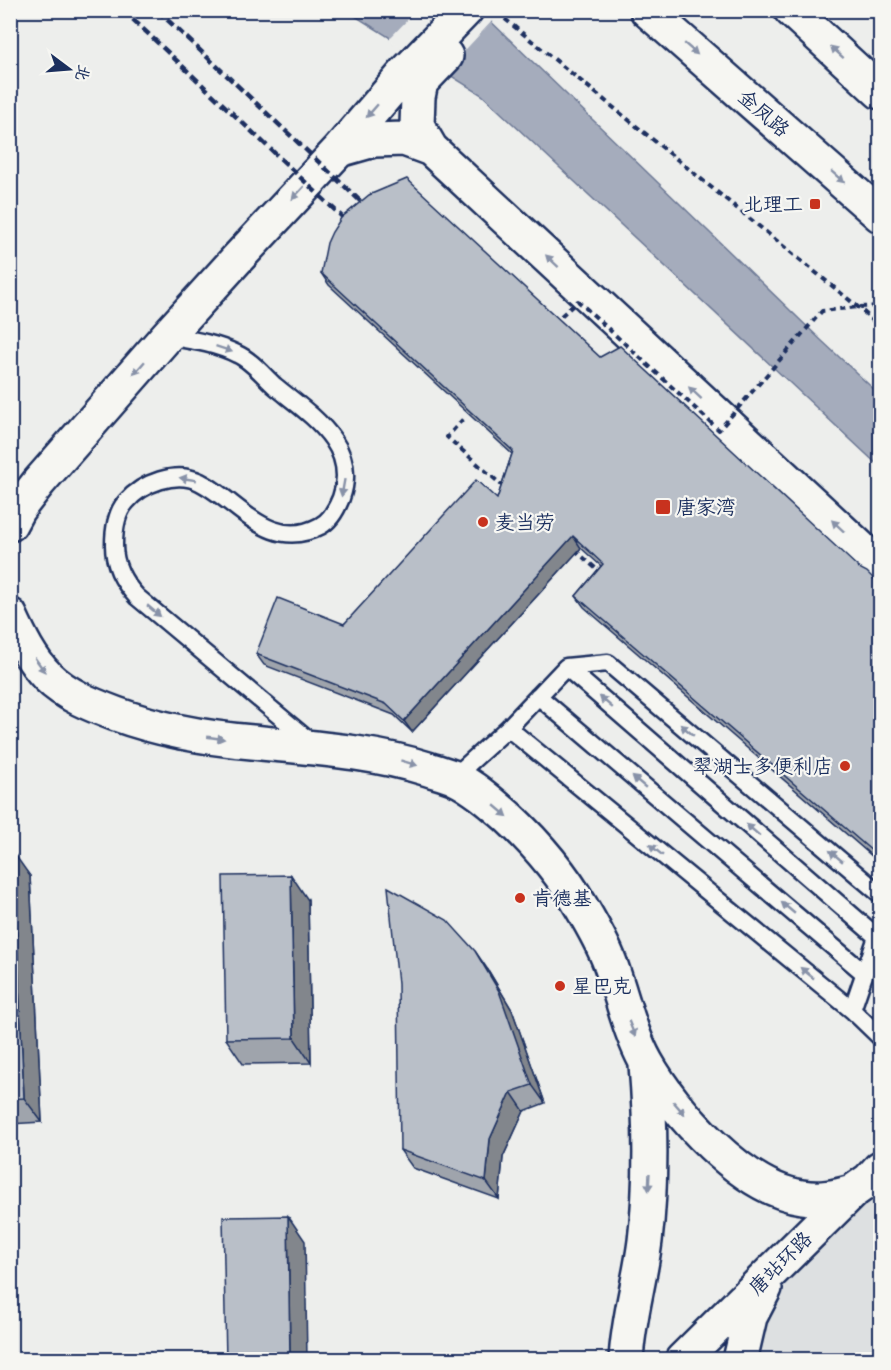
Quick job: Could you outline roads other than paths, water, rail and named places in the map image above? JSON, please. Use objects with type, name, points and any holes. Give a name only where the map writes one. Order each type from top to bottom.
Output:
[{"type":"main road","points":[[466,10],[414,77],[417,125],[431,149],[880,566]]},
{"type":"main road","name":"金凤路","points":[[647,10],[880,214]]},
{"type":"main road","points":[[797,12],[880,92]]},
{"type":"main road","points":[[10,524],[18,509],[39,482],[167,336],[339,150],[414,77],[496,15]]},
{"type":"main road","points":[[339,150],[384,139],[404,139],[431,149]]},
{"type":"main road","points":[[10,615],[24,644],[48,676],[70,694],[95,706],[155,726],[200,735],[251,742],[318,747],[401,760],[454,777],[474,789],[509,818],[554,867],[581,906],[609,961],[624,1008],[645,1060],[666,1093],[705,1138],[727,1159],[771,1186],[802,1197],[832,1198],[852,1192]]},
{"type":"main road","points":[[626,1359],[631,1318],[640,1276],[650,1178],[650,1114],[645,1060]]},
{"type":"main road","name":"唐站环路","points":[[682,1359],[852,1192],[869,1180],[880,1168]]},
{"type":"main road","points":[[740,1359],[750,1317],[777,1267]]},
{"type":"main road","points":[[616,1359],[631,1318]]},
{"type":"lane","points":[[167,336],[204,342],[239,355],[328,431],[341,454],[344,467],[343,491],[339,503],[327,521],[307,531],[291,533],[274,531],[260,525],[200,481],[186,477],[155,482],[141,489],[125,503],[118,517],[114,532],[117,568],[126,585],[137,597],[318,747]]},
{"type":"lane","points":[[454,777],[508,728],[566,667],[608,663],[880,894]]},
{"type":"lane","points":[[566,667],[879,932],[852,1010]]},
{"type":"lane","points":[[538,696],[864,973]]},
{"type":"lane","points":[[508,728],[852,1010],[880,1037]]},
{"type":"water","points":[[347,11],[480,11],[880,395],[880,467],[482,95]]},
{"type":"railway","points":[[123,10],[354,228]]},
{"type":"railway","points":[[157,10],[373,213]]},
{"type":"place","name":"北理工","points":[[815,204]]},
{"type":"place","name":"唐家湾","points":[[663,507]]},
{"type":"place","name":"麦当劳","points":[[483,522]]},
{"type":"place","name":"翠湖士多便利店","points":[[845,766]]},
{"type":"place","name":"肯德基","points":[[520,898]]},
{"type":"place","name":"星巴克","points":[[560,986]]}]
